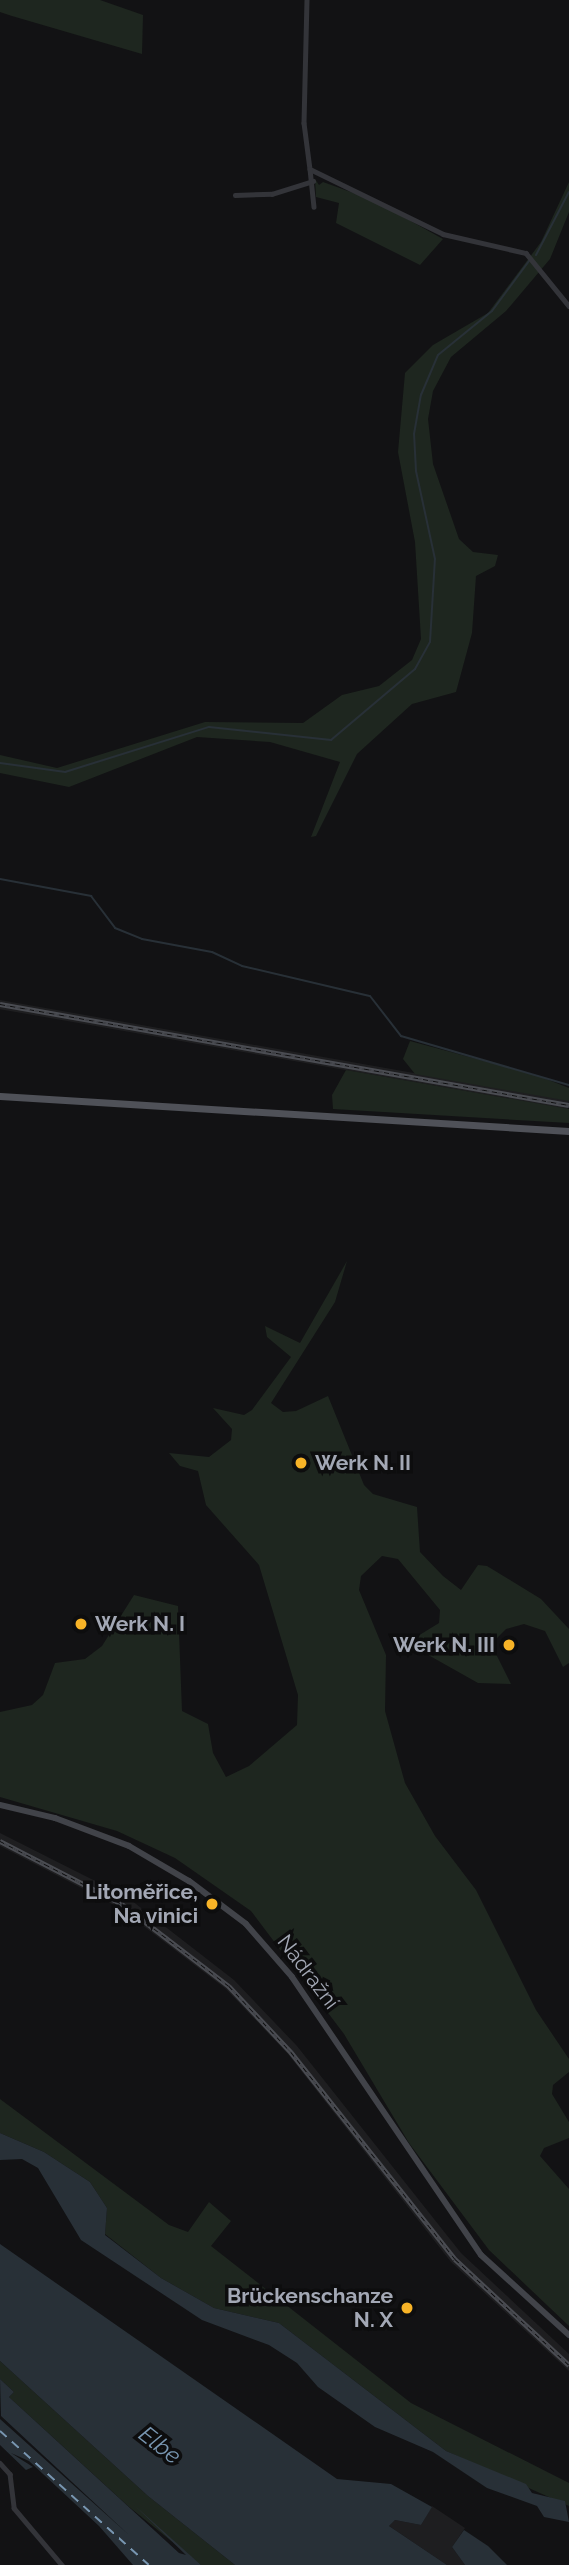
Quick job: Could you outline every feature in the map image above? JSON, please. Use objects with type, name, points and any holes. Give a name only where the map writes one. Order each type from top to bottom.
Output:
[{"type":"main road","points":[[0,1096],[569,1131]]},
{"type":"main road","name":"Nádražní","points":[[0,1805],[55,1818],[138,1850],[246,1924],[292,1977],[401,2146],[495,2271],[569,2335]]},
{"type":"street","points":[[307,0],[304,123],[314,207]]},
{"type":"street","points":[[310,169],[443,234],[526,253],[569,306]]},
{"type":"street","points":[[235,195],[272,194],[313,181]]},
{"type":"street","points":[[0,2463],[10,2474],[14,2508],[62,2565]]},
{"type":"shaded area","points":[[0,0],[100,0],[143,15],[142,54],[0,12]]},
{"type":"shaded area","points":[[315,179],[319,185],[323,182],[373,200],[443,239],[420,265],[336,223],[339,203],[316,197]]},
{"type":"shaded area","points":[[569,182],[569,212],[550,259],[506,311],[451,357],[433,391],[428,419],[433,464],[459,539],[473,552],[498,555],[495,566],[476,576],[472,633],[456,692],[412,704],[357,754],[316,836],[311,837],[340,762],[270,742],[197,737],[69,787],[0,773],[0,755],[57,768],[205,722],[303,723],[342,695],[379,686],[412,660],[421,639],[415,542],[398,452],[405,373],[433,345],[488,313],[541,242]]},
{"type":"shaded area","points":[[0,1000],[569,1100],[568,1109],[0,1009]]},
{"type":"shaded area","points":[[410,1041],[536,1075],[569,1088],[569,1101],[415,1074],[403,1059]]},
{"type":"shaded area","points":[[346,1070],[569,1109],[569,1123],[333,1109],[332,1095]]},
{"type":"shaded area","points":[[347,1261],[335,1302],[271,1403],[283,1412],[296,1411],[328,1396],[364,1485],[373,1494],[417,1507],[420,1552],[443,1576],[461,1590],[478,1565],[487,1566],[541,1599],[569,1629],[569,1663],[563,1667],[545,1631],[524,1624],[506,1629],[491,1644],[511,1684],[478,1683],[414,1647],[413,1639],[439,1623],[440,1610],[398,1559],[382,1556],[361,1576],[359,1590],[386,1655],[385,1711],[405,1783],[435,1836],[476,1890],[536,2010],[569,2059],[569,2072],[553,2085],[552,2094],[569,2122],[569,2138],[544,2148],[540,2156],[569,2189],[569,2326],[489,2250],[409,2143],[344,2034],[251,1911],[175,1858],[117,1831],[0,1797],[0,1712],[32,1705],[43,1695],[55,1663],[85,1659],[102,1646],[134,1595],[178,1606],[182,1711],[208,1724],[213,1753],[226,1777],[249,1766],[297,1725],[298,1695],[259,1565],[206,1505],[198,1471],[180,1466],[169,1453],[209,1457],[231,1440],[232,1429],[213,1408],[244,1415],[252,1410],[291,1357],[267,1337],[265,1326],[300,1343]]},
{"type":"shaded area","points":[[0,1833],[127,1897],[234,1980],[297,2046],[461,2253],[569,2354],[569,2371],[451,2262],[288,2054],[226,1989],[120,1908],[0,1846]]},
{"type":"shaded area","points":[[0,2099],[169,2225],[188,2232],[209,2202],[231,2221],[211,2246],[411,2403],[569,2483],[569,2506],[446,2451],[279,2323],[214,2308],[161,2278],[105,2234],[107,2208],[90,2182],[44,2152],[0,2133]]},
{"type":"shaded area","points":[[0,2361],[148,2496],[235,2565],[201,2565],[128,2506],[9,2397],[14,2392],[0,2379]]},
{"type":"shaded area","points":[[432,2506],[465,2528],[452,2547],[465,2565],[447,2565],[389,2526],[395,2520],[421,2525]]},
{"type":"water","points":[[0,2133],[44,2152],[90,2182],[107,2208],[105,2235],[161,2278],[214,2308],[279,2323],[446,2451],[526,2484],[532,2493],[565,2501],[569,2522],[544,2517],[537,2506],[487,2488],[433,2452],[375,2427],[318,2387],[297,2363],[269,2345],[202,2320],[81,2240],[38,2168],[22,2159],[0,2160]]},
{"type":"water","name":"Elbe","points":[[0,2244],[337,2479],[391,2484],[432,2507],[421,2525],[395,2520],[389,2526],[447,2565],[235,2565],[148,2496],[0,2361]]},
{"type":"water","points":[[0,2379],[14,2392],[9,2397],[179,2553],[186,2555],[134,2505],[201,2565],[133,2565],[99,2526],[29,2461],[11,2453],[33,2467],[26,2470],[0,2445],[0,2419],[129,2535],[1,2416]]},
{"type":"water","points":[[464,2530],[488,2546],[507,2565],[465,2565],[452,2547]]},
{"type":"waterway","points":[[536,255],[569,192]]},
{"type":"waterway","points":[[0,763],[65,772],[209,727],[331,740],[415,669],[430,642],[435,559],[416,471],[414,434],[421,395],[438,355],[492,311],[529,261]]},
{"type":"waterway","points":[[0,879],[91,896],[115,928],[142,939],[212,952],[242,966],[370,996],[401,1036],[569,1085]]},
{"type":"ferry route","points":[[0,2431],[149,2565]]},
{"type":"railway","points":[[0,1004],[569,1105]]},
{"type":"railway","points":[[0,1841],[122,1904],[229,1986],[291,2052],[455,2259],[569,2365]]},
{"type":"place","name":"Werk N. II","points":[[301,1463]]},
{"type":"place","name":"Werk N. I","points":[[81,1624]]},
{"type":"place","name":"Werk N. III","points":[[509,1645]]},
{"type":"place","name":"Litoměřice, Na vinici","points":[[212,1904]]},
{"type":"place","name":"Brückenschanze N. X","points":[[407,2308]]}]
